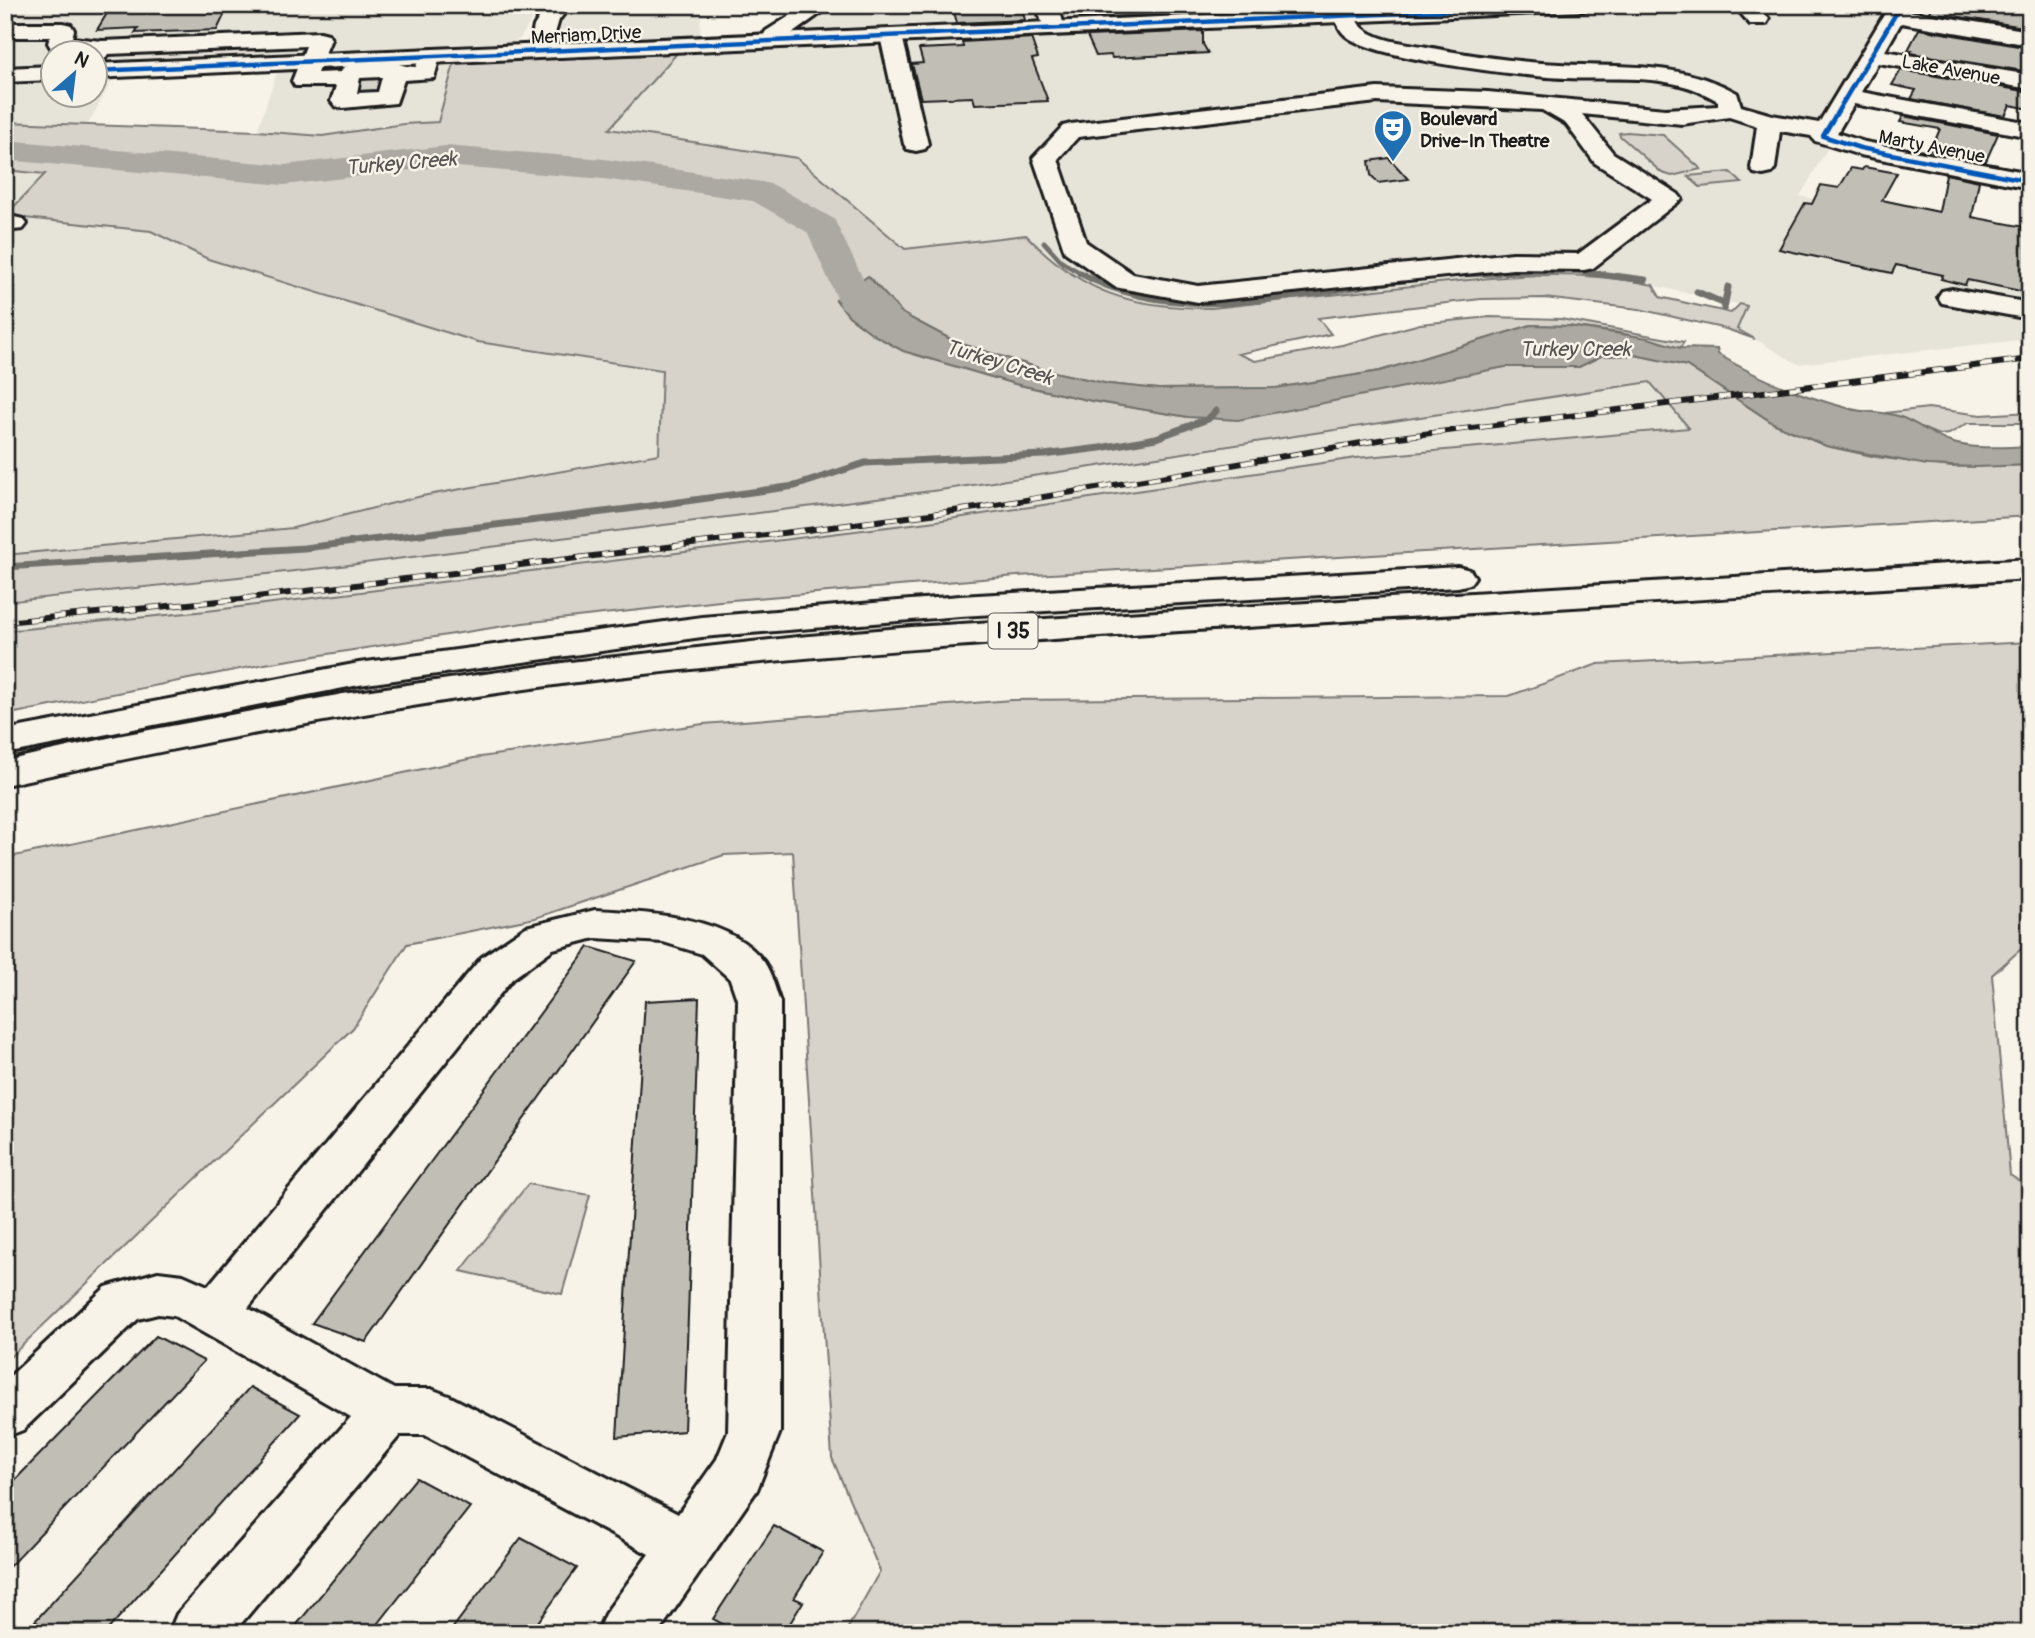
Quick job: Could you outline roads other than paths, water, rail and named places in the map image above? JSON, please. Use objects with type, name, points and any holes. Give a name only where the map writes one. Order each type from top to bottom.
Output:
[{"type":"main road","points":[[776,41],[774,36],[822,5]]},
{"type":"main road","points":[[1046,5],[1054,29]]},
{"type":"main road","name":"Merriam Drive","points":[[108,70],[1054,29],[1268,12],[1345,17],[1480,8],[1583,5]]},
{"type":"main road","points":[[540,52],[543,31],[553,6]]},
{"type":"main road","points":[[1827,135],[1898,10],[2030,38]]},
{"type":"main road","points":[[1345,17],[1354,32],[1381,43],[1427,54],[1541,71],[1658,75],[1694,80],[1714,87],[1729,98],[1730,110],[1712,116],[1689,116],[1550,105],[1375,95],[1071,131],[1045,158],[1074,246],[1125,281],[1198,294],[1513,261],[1584,262],[1669,199],[1604,158],[1574,118],[1550,105]]},
{"type":"main road","points":[[5,30],[70,22],[62,38]]},
{"type":"main road","points":[[891,36],[916,144]]},
{"type":"main road","points":[[108,52],[320,39],[303,81],[370,83],[426,73],[429,58]]},
{"type":"main road","name":"Lake Avenue","points":[[1872,55],[2030,82]]},
{"type":"main road","points":[[5,75],[38,74]]},
{"type":"main road","points":[[1847,96],[2030,130]]},
{"type":"main road","name":"Marty Avenue","points":[[1730,110],[1769,122],[2030,181]]},
{"type":"main road","points":[[1763,168],[1769,122]]},
{"type":"main road","points":[[1952,297],[2030,311]]},
{"type":"main road","name":"I 35","points":[[5,742],[117,718],[359,674],[702,627],[960,606],[2030,542]]},
{"type":"main road","name":"I 35","points":[[5,773],[236,725],[396,698],[558,673],[748,650],[912,637],[2030,569]]},
{"type":"main road","points":[[214,1314],[497,968],[540,937],[595,924],[663,928],[717,944],[748,971],[759,1002],[754,1432],[738,1473],[625,1633]]},
{"type":"main road","points":[[5,1414],[122,1302],[158,1293],[183,1296],[388,1412],[430,1412],[686,1546]]},
{"type":"main road","points":[[197,1633],[388,1412]]},
{"type":"water","points":[[868,276],[903,314],[956,342],[1045,370],[1109,384],[1158,389],[1276,388],[1380,371],[1531,325],[1568,326],[1648,338],[1680,348],[1717,349],[1718,354],[1733,363],[1782,386],[1851,409],[1898,416],[1959,445],[2030,446],[2030,465],[1927,465],[1826,446],[1773,423],[1687,366],[1635,355],[1601,356],[1579,367],[1505,367],[1238,420],[1188,417],[1092,401],[1015,384],[903,351],[874,335],[849,316],[836,300]]},
{"type":"waterway","name":"Turkey Creek","points":[[5,150],[284,175],[446,156],[604,169],[762,192],[822,226],[854,299],[907,334]]},
{"type":"waterway","points":[[1044,242],[1063,263],[1082,274]]},
{"type":"waterway","points":[[1497,273],[1457,274],[1575,271],[1604,275]]},
{"type":"waterway","points":[[1591,273],[1645,280]]},
{"type":"waterway","points":[[1082,274],[1116,289],[1154,298],[1192,302],[1271,299],[1387,282]]},
{"type":"waterway","points":[[1725,304],[1728,287]]},
{"type":"waterway","points":[[1697,292],[1725,304]]},
{"type":"waterway","points":[[1724,308],[1725,304]]},
{"type":"waterway","points":[[5,567],[304,548],[628,509],[795,486],[865,463],[1044,455],[1100,448],[1156,438],[1208,419],[1216,411]]},
{"type":"tunnel","points":[[357,89],[377,88]]},
{"type":"railway","points":[[5,622],[240,599],[824,528],[984,507],[1391,438],[2030,359]]},
{"type":"place","name":"Boulevard Drive-In Theatre","points":[[1393,163]]}]
